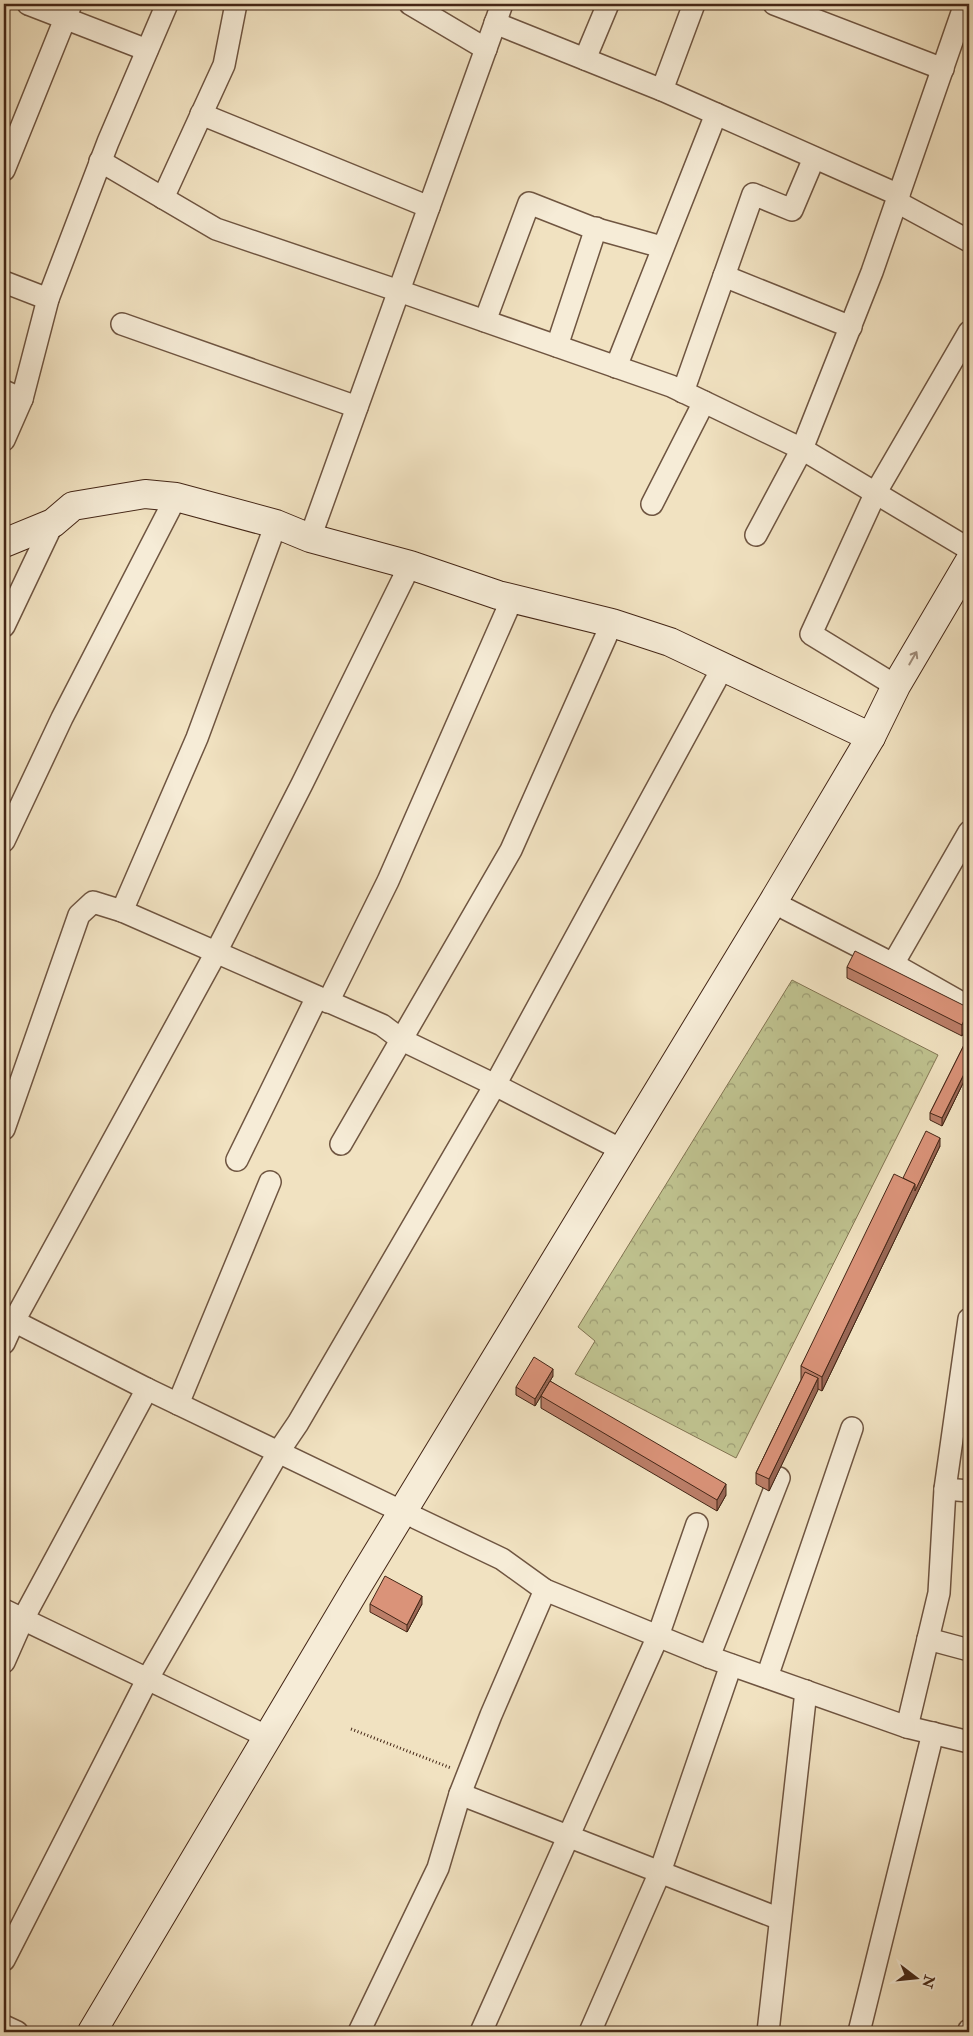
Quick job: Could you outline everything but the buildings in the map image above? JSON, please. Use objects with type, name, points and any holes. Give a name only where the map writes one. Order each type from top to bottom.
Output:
[{"type":"main road","points":[[4,543],[52,523],[73,506],[145,494],[176,497],[276,524],[310,538],[410,565],[512,599],[612,624],[670,642],[871,737]]},
{"type":"main road","points":[[110,2032],[622,1150],[871,737],[896,686],[969,562]]},
{"type":"main road","points":[[92,2032],[268,1736],[548,1294],[786,909],[881,751],[969,596]]},
{"type":"street","points":[[28,4],[68,11],[147,50]]},
{"type":"street","points":[[4,440],[13,395],[48,299],[100,160],[167,4]]},
{"type":"street","points":[[163,198],[224,65],[236,4]]},
{"type":"street","points":[[410,4],[486,49]]},
{"type":"street","points":[[585,59],[608,4]]},
{"type":"street","points":[[662,90],[694,4]]},
{"type":"street","points":[[774,4],[943,69]]},
{"type":"street","points":[[4,170],[68,11]]},
{"type":"street","points":[[310,538],[499,14],[585,59],[662,90],[898,198],[969,240]]},
{"type":"street","points":[[756,535],[802,449],[872,272],[943,69],[965,15]]},
{"type":"street","points":[[201,114],[429,207]]},
{"type":"street","points":[[616,367],[716,114]]},
{"type":"street","points":[[683,392],[753,194],[792,210],[814,158]]},
{"type":"street","points":[[100,160],[216,229],[558,346],[683,392],[802,449],[969,549]]},
{"type":"street","points":[[484,321],[529,203],[596,228],[662,247]]},
{"type":"street","points":[[558,346],[596,228]]},
{"type":"street","points":[[724,276],[850,327]]},
{"type":"street","points":[[4,282],[48,299]]},
{"type":"street","points":[[122,324],[357,407]]},
{"type":"street","points":[[896,686],[811,634],[876,492],[969,332]]},
{"type":"street","points":[[652,504],[704,402]]},
{"type":"street","points":[[4,841],[62,718],[176,497]]},
{"type":"street","points":[[4,626],[52,523]]},
{"type":"street","points":[[122,910],[197,738],[276,524]]},
{"type":"street","points":[[4,1343],[9,1319],[216,952],[307,775],[410,565]]},
{"type":"street","points":[[237,1160],[322,999],[388,881],[512,599]]},
{"type":"street","points":[[341,1144],[511,850],[612,624]]},
{"type":"street","points":[[4,1960],[148,1678],[279,1451],[298,1423],[495,1085],[724,667]]},
{"type":"street","points":[[893,964],[969,832]]},
{"type":"street","points":[[4,1129],[79,915],[93,902],[122,910],[382,1025],[402,1040],[622,1150]]},
{"type":"street","points":[[786,909],[893,964],[969,1007]]},
{"type":"street","points":[[178,1404],[270,1182]]},
{"type":"street","points":[[9,1319],[146,1389],[502,1559],[545,1590],[731,1665],[908,1727],[969,1742]]},
{"type":"street","points":[[908,1727],[939,1594],[944,1489],[969,1319]]},
{"type":"street","points":[[4,1662],[23,1619],[146,1389]]},
{"type":"street","points":[[767,1677],[852,1428]]},
{"type":"street","points":[[709,1657],[778,1478]]},
{"type":"street","points":[[944,1489],[969,1491]]},
{"type":"street","points":[[481,2032],[658,1636],[698,1524]]},
{"type":"street","points":[[359,2032],[438,1868],[464,1784],[491,1715],[545,1590]]},
{"type":"street","points":[[4,1610],[268,1736]]},
{"type":"street","points":[[928,1639],[969,1650]]},
{"type":"street","points":[[590,2032],[660,1872],[731,1665]]},
{"type":"street","points":[[768,2032],[806,1691]]},
{"type":"street","points":[[859,2032],[933,1733]]},
{"type":"street","points":[[464,1784],[568,1836],[780,1919]]},
{"type":"street","points":[[4,2026],[17,2032]]},
{"type":"path","points":[[351,1729],[464,1784]]},
{"type":"green space","points":[[792,980],[938,1055],[736,1458],[575,1374],[595,1341],[578,1327]]}]
